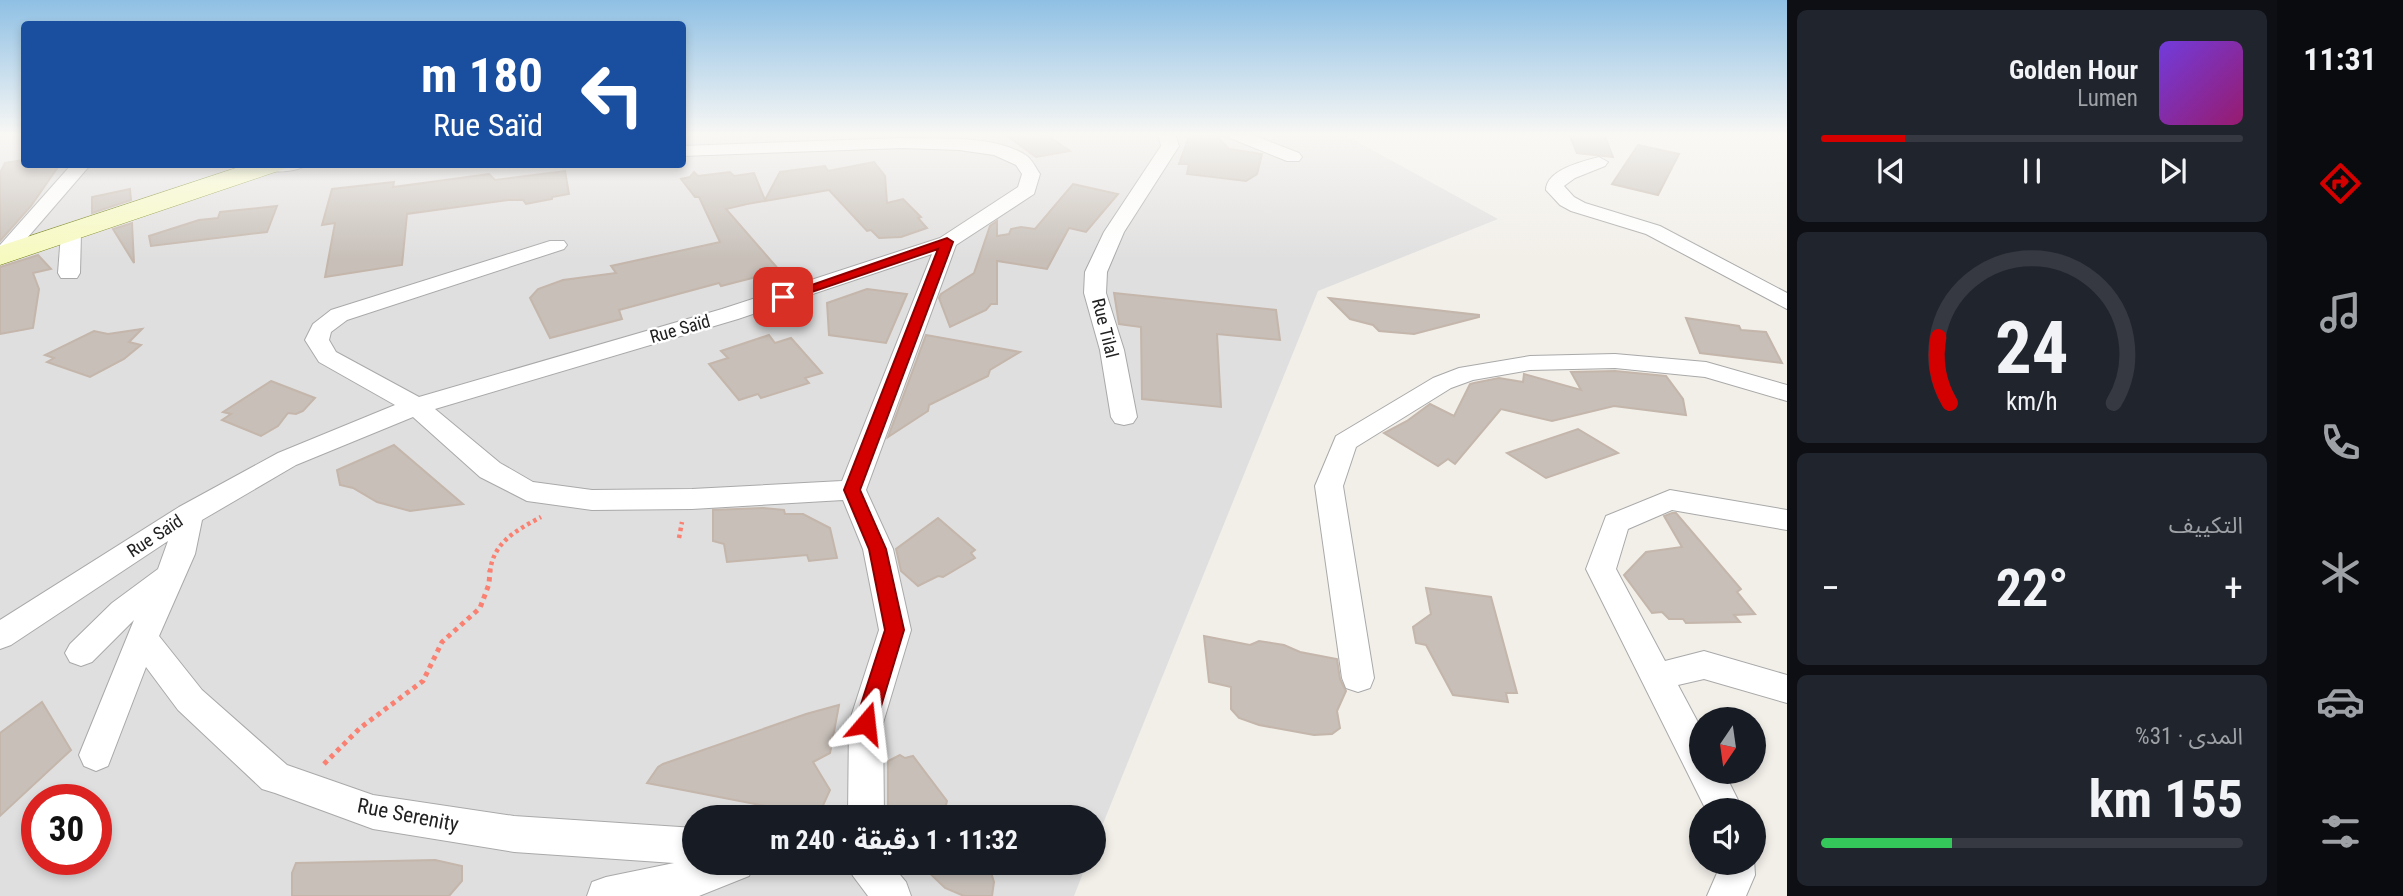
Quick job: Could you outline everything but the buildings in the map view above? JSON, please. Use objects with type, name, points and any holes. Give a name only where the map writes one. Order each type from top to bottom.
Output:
[{"type":"street","points":[[1,256],[72,176]]},
{"type":"street","points":[[1,256],[241,176]]},
{"type":"street","name":"Rue Saïd","points":[[0,636],[189,514],[287,459],[416,406],[730,314],[947,242],[1027,190],[1031,176]]},
{"type":"street","name":"Rue Tilal","points":[[1124,416],[1112,350],[1095,293],[1096,272],[1114,232],[1151,176]]},
{"type":"street","points":[[1566,176],[1555,184],[1555,190],[1567,201],[1578,207],[1653,230],[1787,302]]},
{"type":"street","points":[[69,273],[71,234]]},
{"type":"street","points":[[866,805],[866,723],[895,630],[878,549],[852,490],[947,242]]},
{"type":"street","points":[[557,245],[339,315],[321,329],[317,341],[327,357],[416,406],[490,470],[527,491],[592,500],[692,499],[852,490]]},
{"type":"street","points":[[1357,678],[1329,486],[1345,442],[1442,383],[1468,373],[1530,363],[1615,361],[1706,370],[1787,393]]},
{"type":"street","points":[[1689,738],[1601,569],[1616,523],[1670,500],[1787,520]]},
{"type":"street","points":[[96,755],[142,638],[180,554],[189,514]]},
{"type":"street","points":[[81,653],[123,612],[171,575]]},
{"type":"street","name":"Rue Serenity","points":[[142,638],[190,700],[275,777],[373,812],[501,832],[682,845]]},
{"type":"street","points":[[1658,677],[1704,665],[1787,689]]},
{"type":"street","points":[[606,896],[708,875]]},
{"type":"street","points":[[870,875],[892,896]]},
{"type":"street","points":[[1726,896],[1736,875]]},
{"type":"path","points":[[299,786],[360,728],[423,681],[442,642],[480,608],[489,584],[492,556],[514,532],[560,504],[566,496]]},
{"type":"shaded area","points":[[0,176],[1419,176],[1498,219],[1318,291],[1106,816],[1106,805],[682,805],[682,875],[1082,875],[1074,896],[0,896]]},
{"type":"route","points":[[783,297],[947,242],[852,490],[878,549],[895,630],[866,723]]}]
